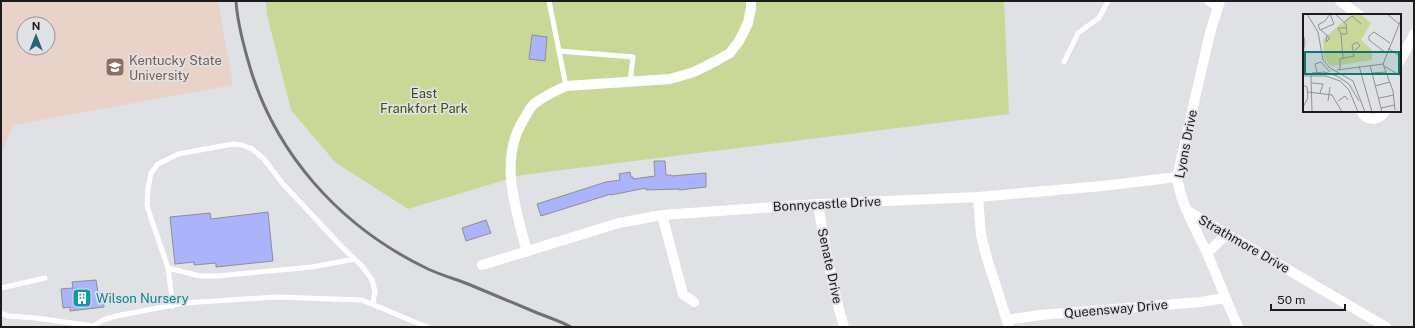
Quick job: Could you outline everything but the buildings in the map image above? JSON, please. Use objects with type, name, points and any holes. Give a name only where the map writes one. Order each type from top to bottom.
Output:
[{"type":"street","points":[[528,252],[514,204],[511,182],[512,146],[520,124],[533,105],[552,92],[566,86],[670,79],[694,72],[730,53],[739,41],[748,23],[752,8],[751,1]]},
{"type":"street","points":[[1340,1],[1358,14]]},
{"type":"street","name":"Lyons Drive","points":[[1216,3],[1177,177],[1179,192],[1186,210],[1207,253],[1238,327]]},
{"type":"street","points":[[1401,56],[1403,45],[1414,34]]},
{"type":"street","points":[[1361,112],[1364,117],[1374,119],[1379,117],[1384,112]]},
{"type":"street","name":"Bonnycastle Drive","points":[[482,265],[619,223],[662,215],[818,204],[978,196],[1102,186],[1177,177]]},
{"type":"street","points":[[978,196],[981,235],[1008,324]]},
{"type":"street","name":"Senate Drive","points":[[818,204],[824,244],[844,327]]},
{"type":"street","name":"Strathmore Drive","points":[[1186,210],[1386,327]]},
{"type":"street","points":[[662,215],[683,294],[694,302]]},
{"type":"street","points":[[1207,253],[1227,234]]},
{"type":"street","name":"Queensway Drive","points":[[1008,324],[1040,315],[1201,302],[1225,298]]},
{"type":"lane","points":[[549,1],[566,86]]},
{"type":"lane","points":[[1064,62],[1078,33],[1099,18],[1108,1]]},
{"type":"lane","points":[[559,51],[633,58],[630,82]]},
{"type":"lane","points":[[173,306],[168,268],[147,206],[148,188],[151,174],[158,164],[178,154],[233,144],[242,145],[252,149],[263,158],[283,184],[362,266],[372,280],[374,291],[373,304]]},
{"type":"lane","points":[[168,268],[200,276],[218,276],[312,267],[355,259]]},
{"type":"lane","points":[[1,288],[45,278]]},
{"type":"lane","points":[[1,313],[8,316],[36,318],[92,327],[102,320],[116,316],[184,303],[277,297],[362,300],[427,327]]},
{"type":"shaded area","name":"Kentucky State University","points":[[1,1],[218,1],[233,85],[13,125],[1,154]]},
{"type":"green space","name":"East Frankfort Park","points":[[266,1],[1004,1],[1009,114],[522,175],[408,209],[335,162],[291,110],[267,15]]},
{"type":"railway","points":[[236,1],[247,57],[258,92],[273,124],[292,155],[314,183],[339,209],[366,232],[396,252],[428,269],[571,327]]},
{"type":"place","name":"Kentucky State University","points":[[115,67]]},
{"type":"place","name":"Wilson Nursery","points":[[82,298]]}]
